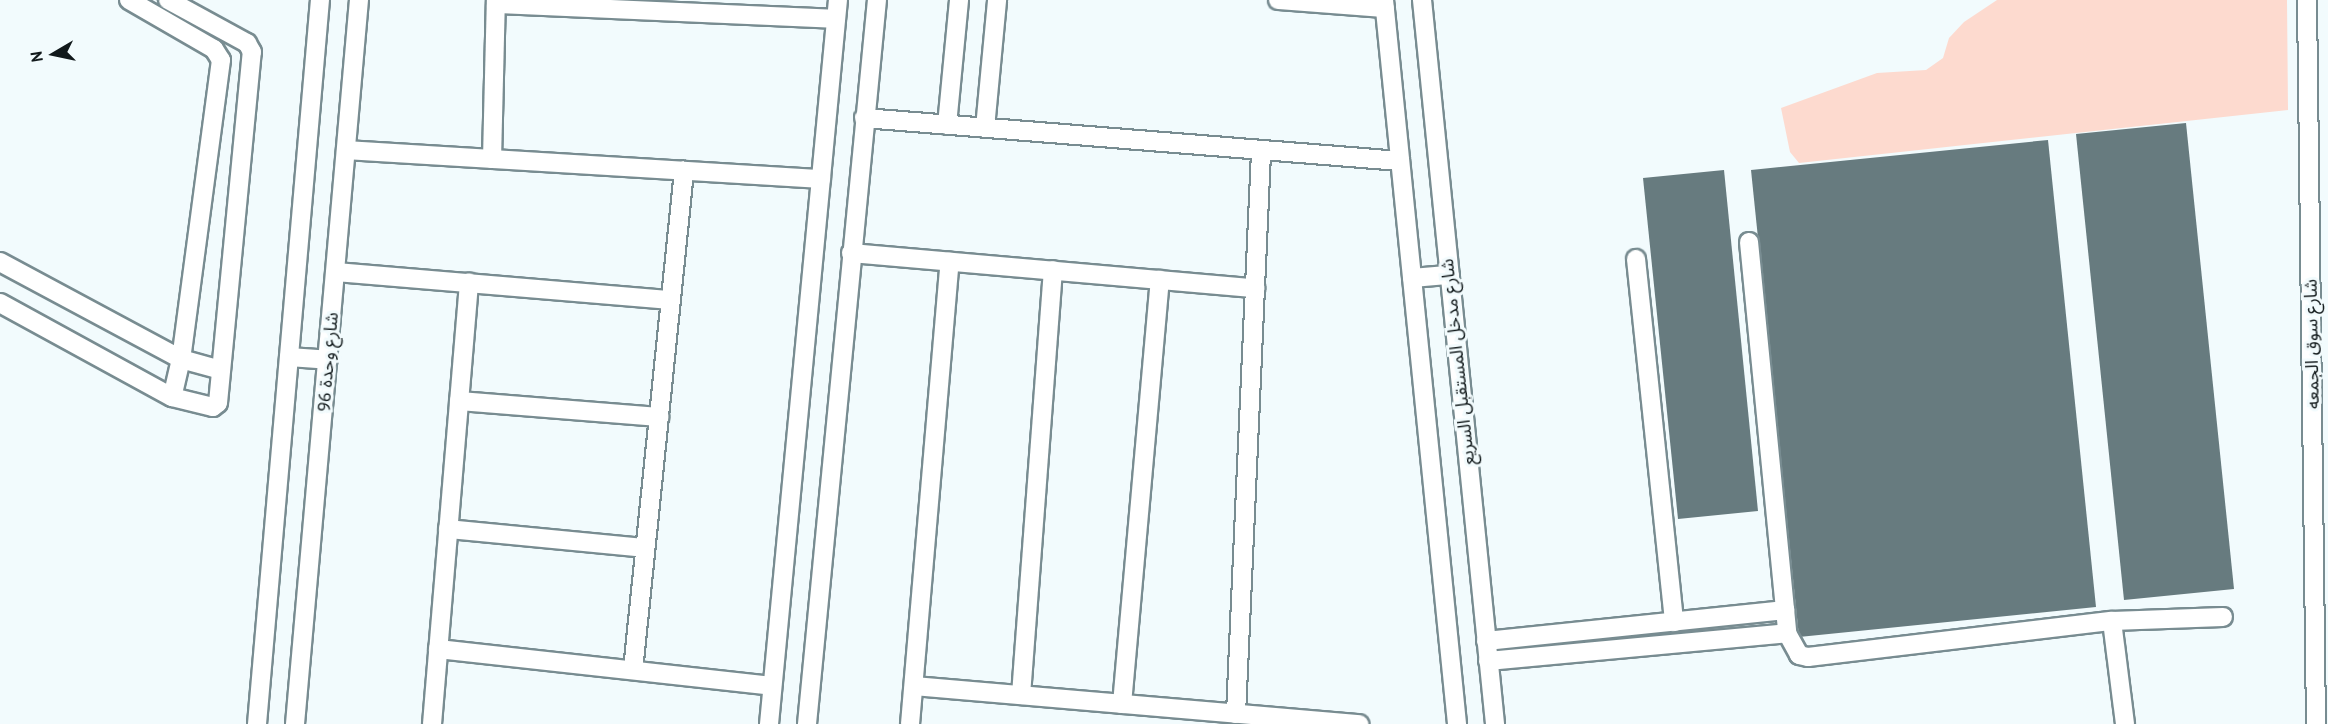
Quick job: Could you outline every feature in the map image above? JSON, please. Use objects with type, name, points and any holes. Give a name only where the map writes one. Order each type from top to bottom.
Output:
[{"type":"street","points":[[129,0],[214,49],[220,60],[181,359],[172,397]]},
{"type":"street","points":[[0,303],[172,397],[217,406],[252,52],[248,43],[168,0]]},
{"type":"street","points":[[257,724],[320,0]]},
{"type":"street","name":"شارع وحدة 96","points":[[295,724],[359,0]]},
{"type":"street","points":[[769,724],[838,0]]},
{"type":"street","points":[[807,724],[877,0]]},
{"type":"street","points":[[947,125],[959,0]]},
{"type":"street","points":[[985,128],[997,0]]},
{"type":"street","points":[[1278,0],[1384,4]]},
{"type":"street","name":"شارع مدخل المستقبل السريع","points":[[1422,0],[1495,724]]},
{"type":"street","name":"شارع سوق الجمعه","points":[[2307,0],[2319,126],[2321,565],[2316,724]]},
{"type":"street","points":[[492,159],[496,2],[836,19]]},
{"type":"street","name":"شارع مدخل المستقبل السريع","points":[[1384,4],[1457,724]]},
{"type":"street","points":[[864,118],[1261,153],[1400,161]]},
{"type":"street","points":[[346,150],[821,179]]},
{"type":"street","points":[[1236,714],[1261,153]]},
{"type":"street","points":[[633,670],[684,171]]},
{"type":"street","points":[[1749,242],[1787,633],[1793,649],[1808,657],[2112,621],[2223,616]]},
{"type":"street","points":[[851,253],[1255,288]]},
{"type":"street","points":[[1636,258],[1674,622]]},
{"type":"street","points":[[910,724],[950,261]]},
{"type":"street","points":[[0,262],[181,359],[221,370]]},
{"type":"street","points":[[1021,695],[1053,270]]},
{"type":"street","points":[[336,272],[671,300]]},
{"type":"street","points":[[1412,278],[1449,275]]},
{"type":"street","points":[[1122,704],[1160,280]]},
{"type":"street","points":[[432,724],[469,283]]},
{"type":"street","points":[[289,357],[328,360]]},
{"type":"street","points":[[459,401],[659,417]]},
{"type":"street","points":[[448,530],[645,548]]},
{"type":"street","points":[[1486,641],[1785,610]]},
{"type":"street","points":[[2112,621],[2125,724]]},
{"type":"street","points":[[1488,661],[1787,633]]},
{"type":"street","points":[[438,649],[772,686]]},
{"type":"street","points":[[914,686],[1359,724]]},
{"type":"shaded area","points":[[1997,0],[2287,0],[2288,110],[1799,163],[1790,152],[1781,108],[1877,73],[1926,70],[1943,58],[1949,38],[1964,22]]},
{"type":"building","points":[[2186,123],[2234,589],[2124,600],[2076,134]]},
{"type":"building","points":[[2048,140],[2096,607],[1799,637],[1751,170]]},
{"type":"building","points":[[1724,170],[1758,511],[1678,519],[1643,178]]}]
